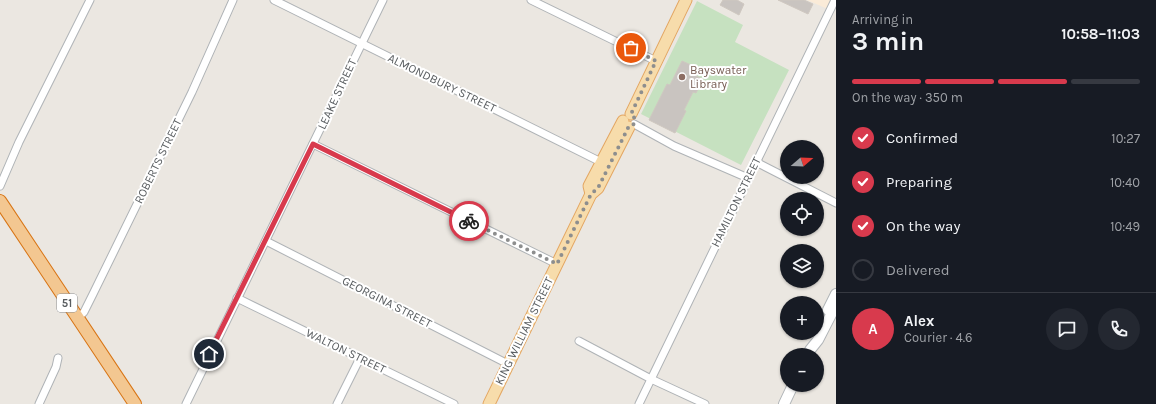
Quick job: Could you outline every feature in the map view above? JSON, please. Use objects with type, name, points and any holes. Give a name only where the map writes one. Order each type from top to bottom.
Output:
[{"type":"highway","name":"51","points":[[0,201],[135,404]]},
{"type":"main road","name":"KING WILLIAM STREET","points":[[488,404],[591,194],[598,188],[606,164],[629,121],[686,0]]},
{"type":"street","points":[[0,186],[90,0]]},
{"type":"street","name":"ROBERTS STREET","points":[[78,318],[84,312],[192,92],[233,0]]},
{"type":"street","name":"ALMONDBURY STREET","points":[[274,0],[606,164]]},
{"type":"street","name":"LEAKE STREET","points":[[186,404],[382,0]]},
{"type":"street","points":[[531,0],[656,61]]},
{"type":"street","name":"HAMILTON STREET","points":[[639,404],[835,0]]},
{"type":"street","points":[[629,121],[674,146],[748,178]]},
{"type":"street","points":[[313,144],[557,264]]},
{"type":"street","points":[[756,162],[836,203]]},
{"type":"street","name":"GEORGINA STREET","points":[[266,241],[508,364]]},
{"type":"street","points":[[824,316],[836,294]]},
{"type":"street","name":"WALTON STREET","points":[[237,298],[454,404]]},
{"type":"street","points":[[811,348],[818,340],[836,305]]},
{"type":"street","points":[[579,341],[651,379],[705,404]]},
{"type":"street","points":[[39,404],[56,367],[58,358]]},
{"type":"street","points":[[337,404],[360,358]]},
{"type":"street","points":[[784,404],[790,392]]},
{"type":"shaded area","points":[[807,0],[835,0],[830,10]]},
{"type":"green space","points":[[697,1],[743,25],[735,42],[789,70],[741,165],[641,114]]},
{"type":"building","points":[[723,0],[737,0],[744,4],[739,15],[720,5]]},
{"type":"building","points":[[778,0],[804,0],[813,4],[808,14]]},
{"type":"building","points":[[682,61],[700,69],[696,76],[703,79],[696,93],[693,92],[684,110],[686,111],[675,133],[649,120],[667,84],[670,85]]},
{"type":"way so far","points":[[469,221],[557,264],[591,194],[598,188],[629,126],[633,125],[635,122],[634,117],[631,114],[656,61],[631,48]]},
{"type":"place","name":"Bayswater Library","points":[[682,77]]},
{"type":"route","points":[[209,354],[313,144],[469,221]]}]
